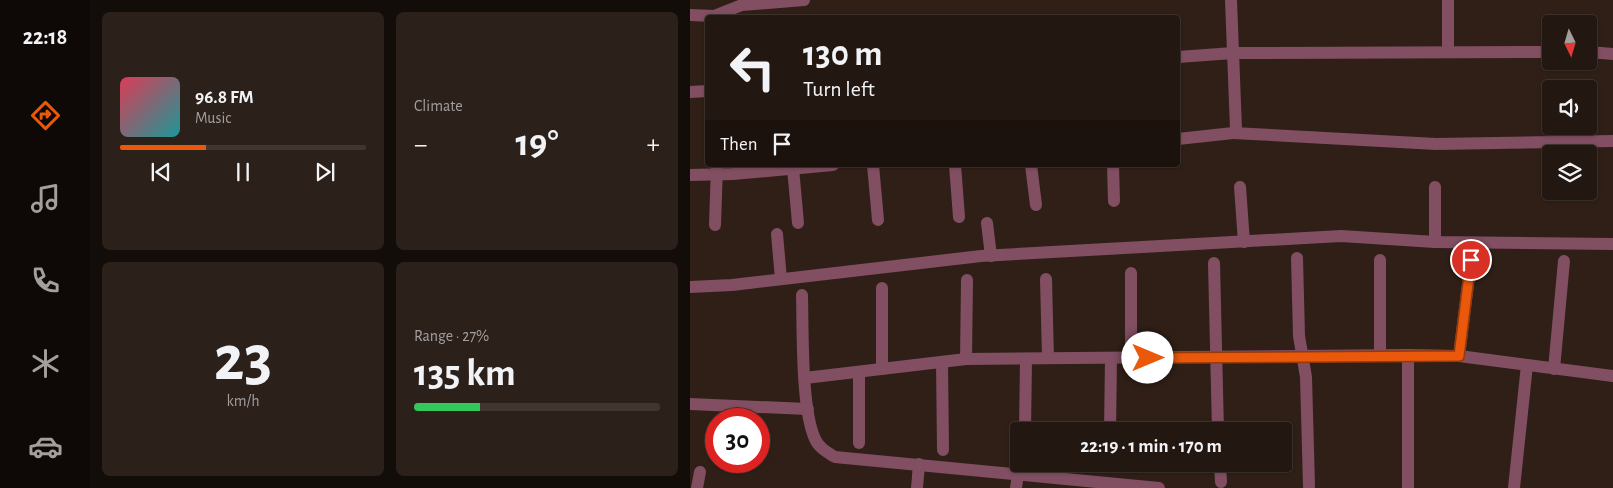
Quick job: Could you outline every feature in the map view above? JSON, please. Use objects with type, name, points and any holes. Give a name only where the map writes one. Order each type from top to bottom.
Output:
[{"type":"street","points":[[717,15],[742,5],[804,0]]},
{"type":"street","points":[[1231,0],[1238,124],[1233,133]]},
{"type":"street","points":[[1448,0],[1448,51]]},
{"type":"street","points":[[690,15],[705,16]]},
{"type":"street","points":[[1180,57],[1233,53],[1542,52]]},
{"type":"street","points":[[1598,52],[1611,52]]},
{"type":"street","points":[[690,92],[705,90]]},
{"type":"street","points":[[1180,139],[1233,133],[1436,144],[1613,141]]},
{"type":"street","points":[[690,175],[717,170],[806,167]]},
{"type":"street","points":[[873,167],[878,220]]},
{"type":"street","points":[[955,167],[959,217]]},
{"type":"street","points":[[1031,167],[1036,205]]},
{"type":"street","points":[[1113,167],[1114,201]]},
{"type":"street","points":[[793,168],[798,223]]},
{"type":"street","points":[[715,225],[717,170]]},
{"type":"street","points":[[1240,187],[1244,242]]},
{"type":"street","points":[[1435,187],[1435,242]]},
{"type":"street","points":[[988,223],[991,256]]},
{"type":"street","points":[[777,234],[781,279]]},
{"type":"street","points":[[690,287],[991,256],[1341,236],[1435,242],[1613,244]]},
{"type":"street","points":[[1297,258],[1299,336],[1306,378],[1309,486]]},
{"type":"street","points":[[1380,260],[1380,356]]},
{"type":"street","points":[[1459,356],[1471,260]]},
{"type":"street","points":[[1554,369],[1564,261]]},
{"type":"street","points":[[1214,262],[1218,422]]},
{"type":"street","points":[[1131,358],[1132,273]]},
{"type":"street","points":[[1046,279],[1048,358]]},
{"type":"street","points":[[966,280],[966,359]]},
{"type":"street","points":[[882,288],[882,369]]},
{"type":"street","points":[[802,295],[808,409],[815,439],[822,450],[835,457],[1018,474],[1116,486],[1158,488]]},
{"type":"street","points":[[1408,355],[1408,488]]},
{"type":"street","points":[[805,378],[966,359],[1408,355],[1459,356],[1613,376]]},
{"type":"street","points":[[1026,358],[1026,422]]},
{"type":"street","points":[[1110,358],[1110,422]]},
{"type":"street","points":[[942,362],[943,450]]},
{"type":"street","points":[[1514,488],[1527,365]]},
{"type":"street","points":[[858,443],[859,372]]},
{"type":"street","points":[[690,404],[808,409]]},
{"type":"street","points":[[917,488],[919,464]]},
{"type":"street","points":[[697,488],[700,472]]},
{"type":"street","points":[[1220,472],[1221,482]]},
{"type":"street","points":[[1016,488],[1018,474]]},
{"type":"route","points":[[1148,358],[1459,356],[1471,260]]}]
